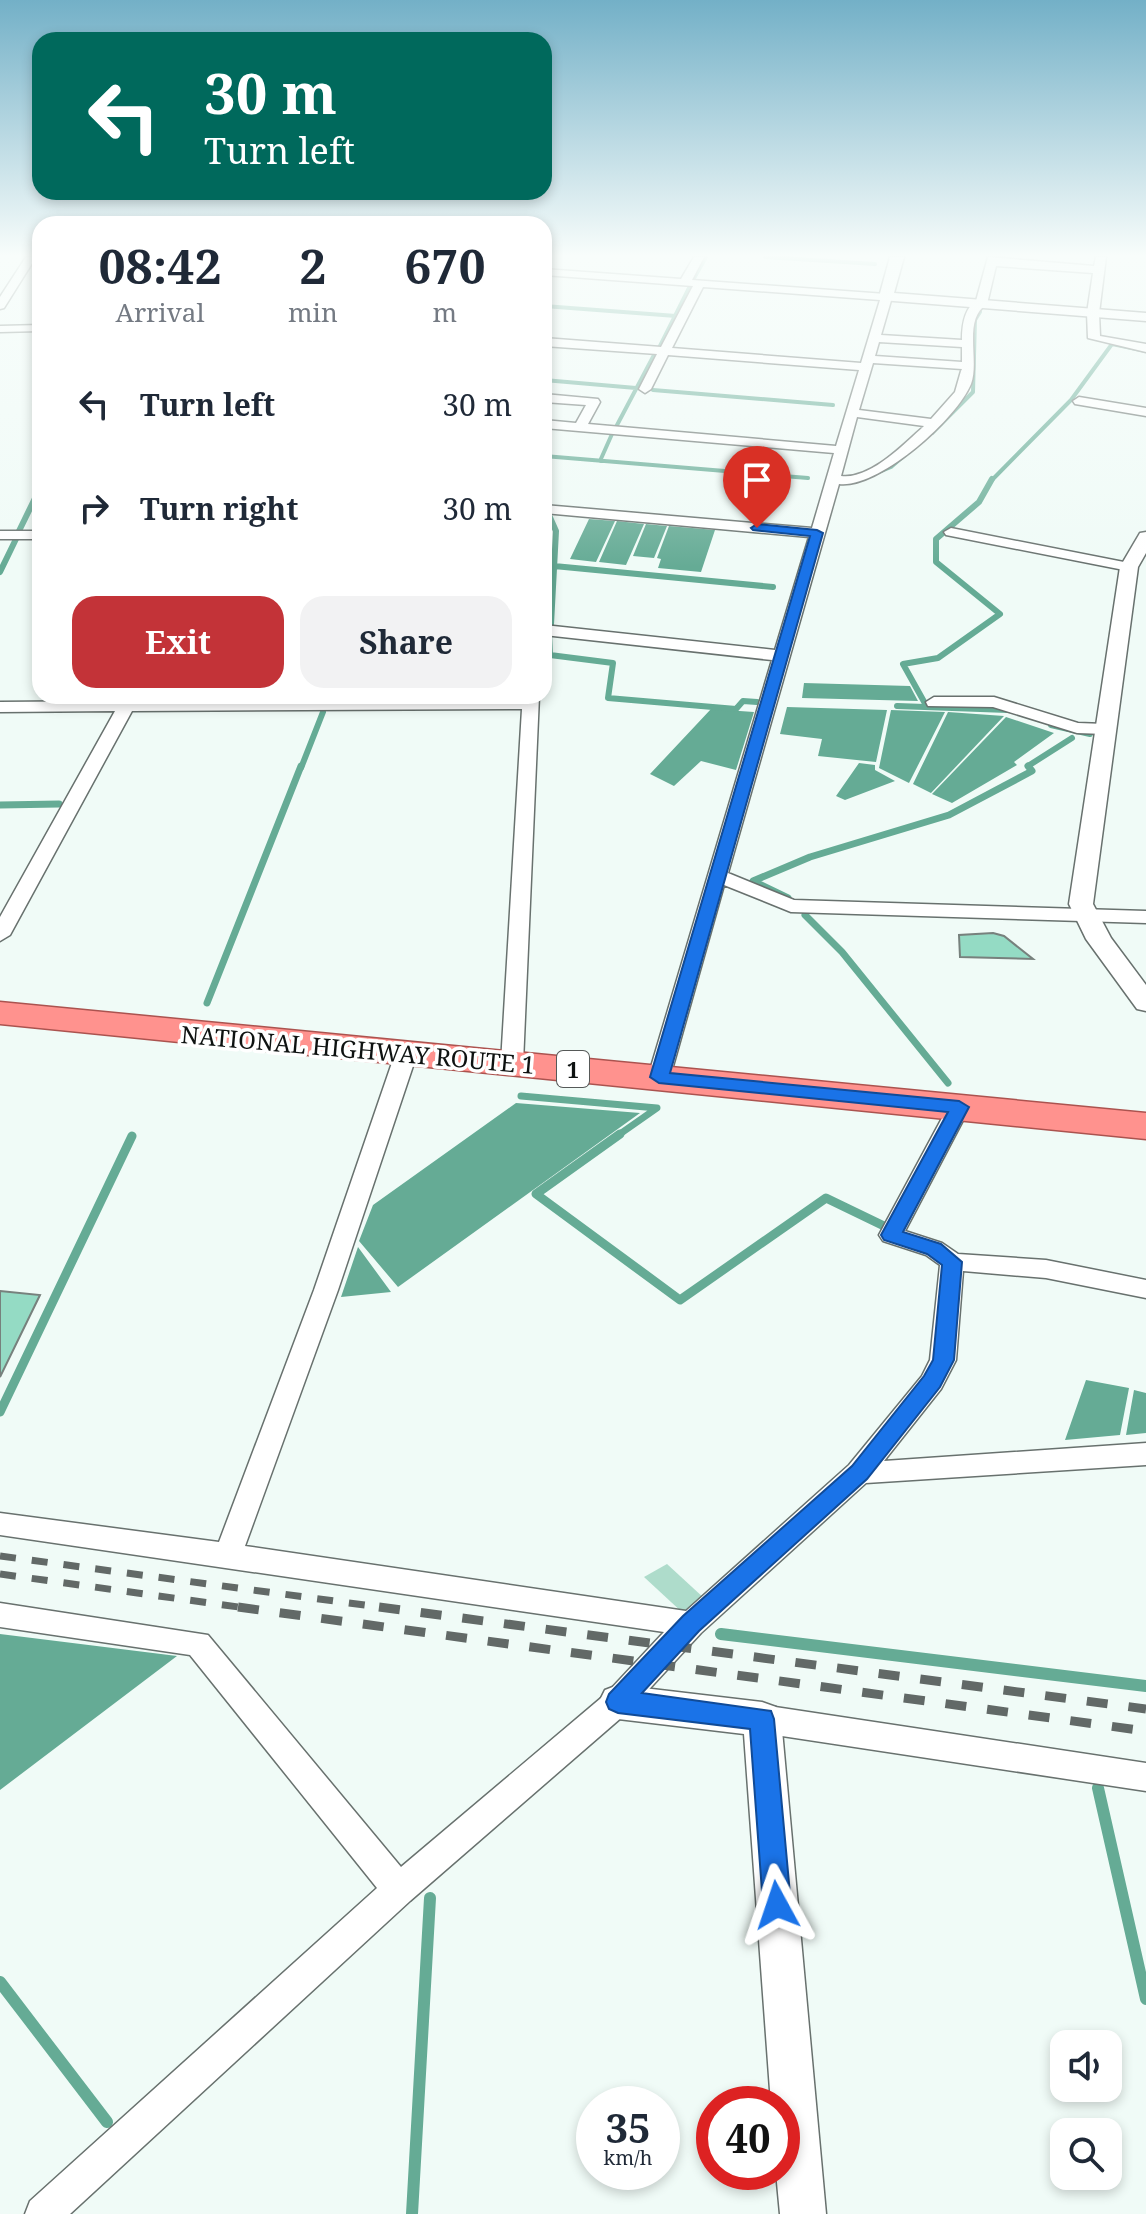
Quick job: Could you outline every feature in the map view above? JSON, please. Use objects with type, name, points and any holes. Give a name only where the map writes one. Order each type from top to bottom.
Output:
[{"type":"highway","name":"NATIONAL HIGHWAY ROUTE 1","points":[[0,1013],[1146,1126]]},
{"type":"street","points":[[645,389],[660,360]]},
{"type":"street","points":[[823,360],[966,366]]},
{"type":"street","points":[[833,479],[852,481],[885,466],[934,423],[963,391],[966,360]]},
{"type":"street","points":[[659,1077],[868,363]]},
{"type":"street","points":[[552,399],[594,402],[580,427]]},
{"type":"street","points":[[1079,401],[1146,412]]},
{"type":"street","points":[[852,413],[934,423]]},
{"type":"street","points":[[552,425],[841,450]]},
{"type":"street","points":[[552,510],[817,533]]},
{"type":"street","points":[[951,532],[1129,567]]},
{"type":"street","points":[[0,535],[32,535]]},
{"type":"street","points":[[1146,537],[1129,567],[1081,904],[1099,939],[1146,1003]]},
{"type":"street","points":[[552,631],[784,656]]},
{"type":"street","points":[[934,702],[994,702],[1077,728],[1105,729]]},
{"type":"street","points":[[0,707],[66,704]]},
{"type":"street","points":[[0,935],[129,704]]},
{"type":"street","points":[[512,1063],[531,704]]},
{"type":"street","points":[[720,876],[791,906],[1146,917]]},
{"type":"street","points":[[228,1555],[326,1290],[406,1054]]},
{"type":"street","points":[[959,1107],[891,1235],[934,1249],[952,1262],[1046,1269],[1146,1290]]},
{"type":"street","points":[[43,2214],[399,1890],[618,1702],[691,1624],[859,1473],[932,1382],[943,1360],[952,1262]]},
{"type":"street","points":[[859,1473],[1146,1454]]},
{"type":"street","points":[[0,1524],[691,1624]]},
{"type":"street","points":[[0,1615],[198,1644],[399,1890]]},
{"type":"street","points":[[618,1702],[762,1719],[1146,1777]]},
{"type":"street","points":[[762,1719],[803,2214]]},
{"type":"shaded area","points":[[589,519],[615,521],[596,562],[570,559]]},
{"type":"shaded area","points":[[617,521],[644,524],[626,565],[599,562]]},
{"type":"shaded area","points":[[646,524],[667,526],[654,558],[633,556]]},
{"type":"shaded area","points":[[669,526],[715,530],[701,572],[658,568],[661,559],[657,558]]},
{"type":"shaded area","points":[[804,683],[910,686],[918,701],[802,698]]},
{"type":"shaded area","points":[[787,707],[887,710],[876,762],[818,756],[822,739],[780,734]]},
{"type":"shaded area","points":[[711,709],[754,712],[736,770],[701,761],[674,786],[650,774]]},
{"type":"shaded area","points":[[891,710],[945,712],[909,783],[879,768]]},
{"type":"shaded area","points":[[948,712],[1004,716],[931,793],[913,784]]},
{"type":"shaded area","points":[[1006,717],[1054,733],[1014,762],[1017,765],[952,803],[932,794]]},
{"type":"shaded area","points":[[859,763],[875,765],[875,770],[895,781],[845,800],[836,796]]},
{"type":"shaded area","points":[[516,1103],[640,1113],[398,1287],[359,1241],[373,1205]]},
{"type":"shaded area","points":[[358,1247],[391,1292],[341,1297]]},
{"type":"shaded area","points":[[1086,1380],[1129,1388],[1120,1435],[1065,1440]]},
{"type":"shaded area","points":[[1134,1390],[1146,1393],[1146,1433],[1126,1435]]},
{"type":"shaded area","points":[[667,1564],[705,1599],[684,1614],[644,1577]]},
{"type":"shaded area","points":[[0,1634],[177,1656],[0,1790]]},
{"type":"building","points":[[993,933],[1004,936],[1033,959],[960,957],[959,935]]},
{"type":"building","points":[[0,1291],[40,1295],[0,1377]]},
{"type":"waterway","points":[[616,427],[651,360]]},
{"type":"waterway","points":[[932,433],[973,392],[974,360]]},
{"type":"waterway","points":[[991,481],[1071,400],[1100,360]]},
{"type":"waterway","points":[[552,381],[636,388]]},
{"type":"waterway","points":[[653,390],[833,405]]},
{"type":"waterway","points":[[600,461],[612,434]]},
{"type":"waterway","points":[[874,474],[891,467],[906,454]]},
{"type":"waterway","points":[[552,457],[600,461]]},
{"type":"waterway","points":[[600,461],[808,478]]},
{"type":"waterway","points":[[927,707],[903,664],[938,658],[1000,614],[936,562],[936,539],[979,502],[992,479]]},
{"type":"waterway","points":[[19,531],[32,504]]},
{"type":"waterway","points":[[552,522],[556,531],[554,566]]},
{"type":"waterway","points":[[0,572],[16,539]]},
{"type":"waterway","points":[[552,605],[554,566]]},
{"type":"waterway","points":[[554,566],[773,587]]},
{"type":"waterway","points":[[552,655],[613,663],[608,698],[736,709],[743,701],[757,702]]},
{"type":"waterway","points":[[897,706],[1008,710]]},
{"type":"waterway","points":[[301,768],[323,712]]},
{"type":"waterway","points":[[1051,725],[1090,734]]},
{"type":"waterway","points":[[1028,766],[1072,738]]},
{"type":"waterway","points":[[207,1003],[301,766]]},
{"type":"waterway","points":[[788,898],[753,881],[810,857],[949,815],[1032,771],[1028,766]]},
{"type":"waterway","points":[[0,805],[59,804]]},
{"type":"waterway","points":[[805,915],[842,952],[948,1083]]},
{"type":"waterway","points":[[521,1096],[657,1108],[617,1136]]},
{"type":"waterway","points":[[620,1134],[536,1194],[680,1300],[826,1198],[884,1226]]},
{"type":"waterway","points":[[0,1412],[132,1136]]},
{"type":"waterway","points":[[721,1634],[1146,1686]]},
{"type":"waterway","points":[[1098,1788],[1146,1999]]},
{"type":"waterway","points":[[412,2214],[430,1898]]},
{"type":"waterway","points":[[0,1982],[107,2122]]},
{"type":"railway","points":[[0,1556],[391,1609]]},
{"type":"railway","points":[[0,1574],[253,1609]]},
{"type":"railway","points":[[238,1607],[1146,1731]]},
{"type":"railway","points":[[379,1607],[391,1609]]},
{"type":"railway","points":[[391,1609],[1146,1709]]},
{"type":"route","points":[[757,528],[817,533],[784,656],[659,1077],[959,1107],[891,1235],[934,1249],[952,1262],[943,1360],[932,1382],[859,1473],[691,1624],[618,1702],[762,1719],[777,1905]]}]
